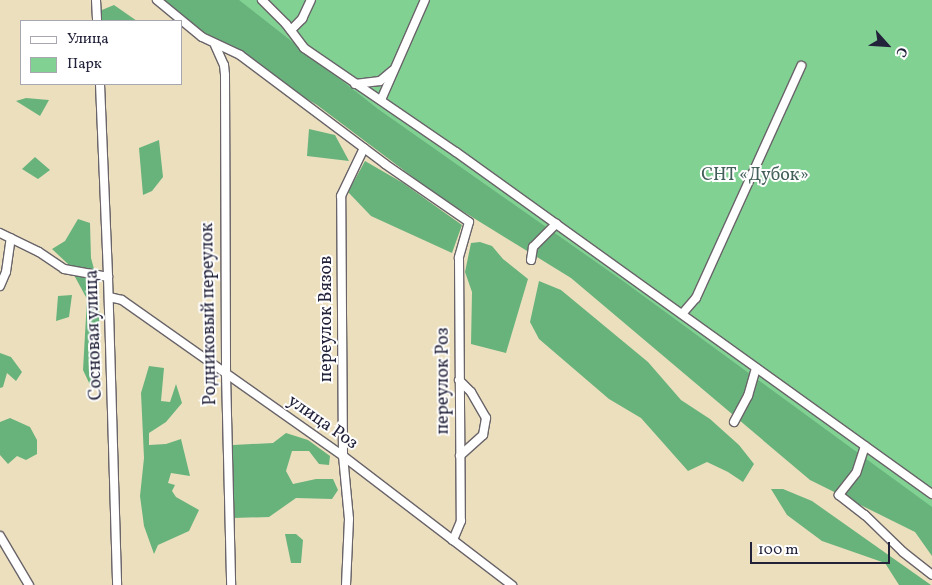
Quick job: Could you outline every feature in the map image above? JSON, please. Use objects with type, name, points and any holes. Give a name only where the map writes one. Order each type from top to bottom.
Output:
[{"type":"street","points":[[96,0],[97,20]]},
{"type":"street","points":[[157,0],[181,20]]},
{"type":"street","points":[[262,0],[291,30],[298,43],[556,224],[932,494]]},
{"type":"street","points":[[291,30],[302,20],[311,0]]},
{"type":"street","points":[[381,100],[425,0]]},
{"type":"street","points":[[182,21],[215,45],[240,56],[364,148]]},
{"type":"street","name":"Родниковый переулок","points":[[215,45],[224,65],[226,374],[231,585]]},
{"type":"street","points":[[682,314],[696,298],[801,66]]},
{"type":"street","points":[[355,84],[380,80],[395,68]]},
{"type":"street","name":"Сосновая улица","points":[[100,85],[109,297],[117,585]]},
{"type":"street","name":"переулок Роз","points":[[364,148],[469,222],[459,258],[461,521],[453,540]]},
{"type":"street","name":"переулок Вязов","points":[[346,585],[349,519],[343,456],[341,196],[346,182],[364,148]]},
{"type":"street","points":[[531,260],[532,247],[556,224]]},
{"type":"street","points":[[0,233],[39,252],[64,269],[108,277]]},
{"type":"street","points":[[0,286],[6,272],[12,238]]},
{"type":"street","name":"улица Роз","points":[[109,297],[122,300],[343,456],[512,585]]},
{"type":"street","points":[[734,422],[748,396],[756,368]]},
{"type":"street","points":[[459,380],[471,392],[486,418],[483,435],[460,456]]},
{"type":"street","points":[[865,446],[856,472],[839,495],[865,515],[903,552],[932,574]]},
{"type":"street","points":[[0,536],[28,585]]},
{"type":"green space","points":[[158,0],[239,0],[378,109],[623,281],[932,507],[932,556],[915,532],[810,480],[571,278],[438,196],[317,105],[182,24],[182,20],[175,20]]},
{"type":"green space","name":"СНТ «Дубок»","points":[[214,0],[932,0],[932,525]]},
{"type":"green space","points":[[114,5],[136,20],[97,20],[97,12]]},
{"type":"green space","points":[[26,98],[49,100],[40,116],[16,101]]},
{"type":"green space","points":[[309,129],[335,135],[349,161],[307,156]]},
{"type":"green space","points":[[159,140],[163,177],[152,191],[143,195],[139,148]]},
{"type":"green space","points":[[35,157],[50,170],[38,179],[22,169]]},
{"type":"green space","points":[[365,161],[403,183],[462,225],[452,253],[371,216],[348,192]]},
{"type":"green space","points":[[78,219],[90,223],[91,258],[99,287],[100,387],[91,387],[83,370],[87,299],[68,264],[52,249],[65,241]]},
{"type":"green space","points":[[480,242],[492,246],[503,259],[528,279],[506,353],[471,344],[472,292],[465,272],[471,243]]},
{"type":"green space","points":[[539,281],[561,290],[648,362],[681,400],[710,419],[739,445],[754,464],[743,482],[707,462],[688,471],[641,418],[609,399],[539,339],[530,322]]},
{"type":"green space","points":[[72,295],[69,317],[56,321],[58,296]]},
{"type":"green space","points":[[0,353],[11,357],[22,372],[16,381],[7,373],[3,387],[0,388]]},
{"type":"green space","points":[[149,366],[164,368],[161,401],[170,402],[176,384],[182,403],[166,422],[149,433],[149,445],[166,444],[181,439],[190,476],[171,473],[168,483],[175,485],[172,491],[176,497],[199,510],[189,531],[158,545],[154,554],[144,526],[140,496],[144,458],[141,393]]},
{"type":"green space","points":[[10,418],[30,427],[37,440],[37,454],[26,460],[17,456],[8,464],[0,455],[0,422]]},
{"type":"green space","points":[[286,433],[308,440],[330,456],[329,465],[319,464],[309,451],[292,451],[286,471],[293,484],[316,479],[333,479],[338,490],[332,499],[296,498],[269,517],[233,518],[233,445],[273,443]]},
{"type":"green space","points":[[771,489],[783,489],[812,501],[931,585],[899,585],[885,563],[822,541],[787,515]]},
{"type":"green space","points":[[285,534],[296,534],[303,540],[301,563],[291,563]]}]
